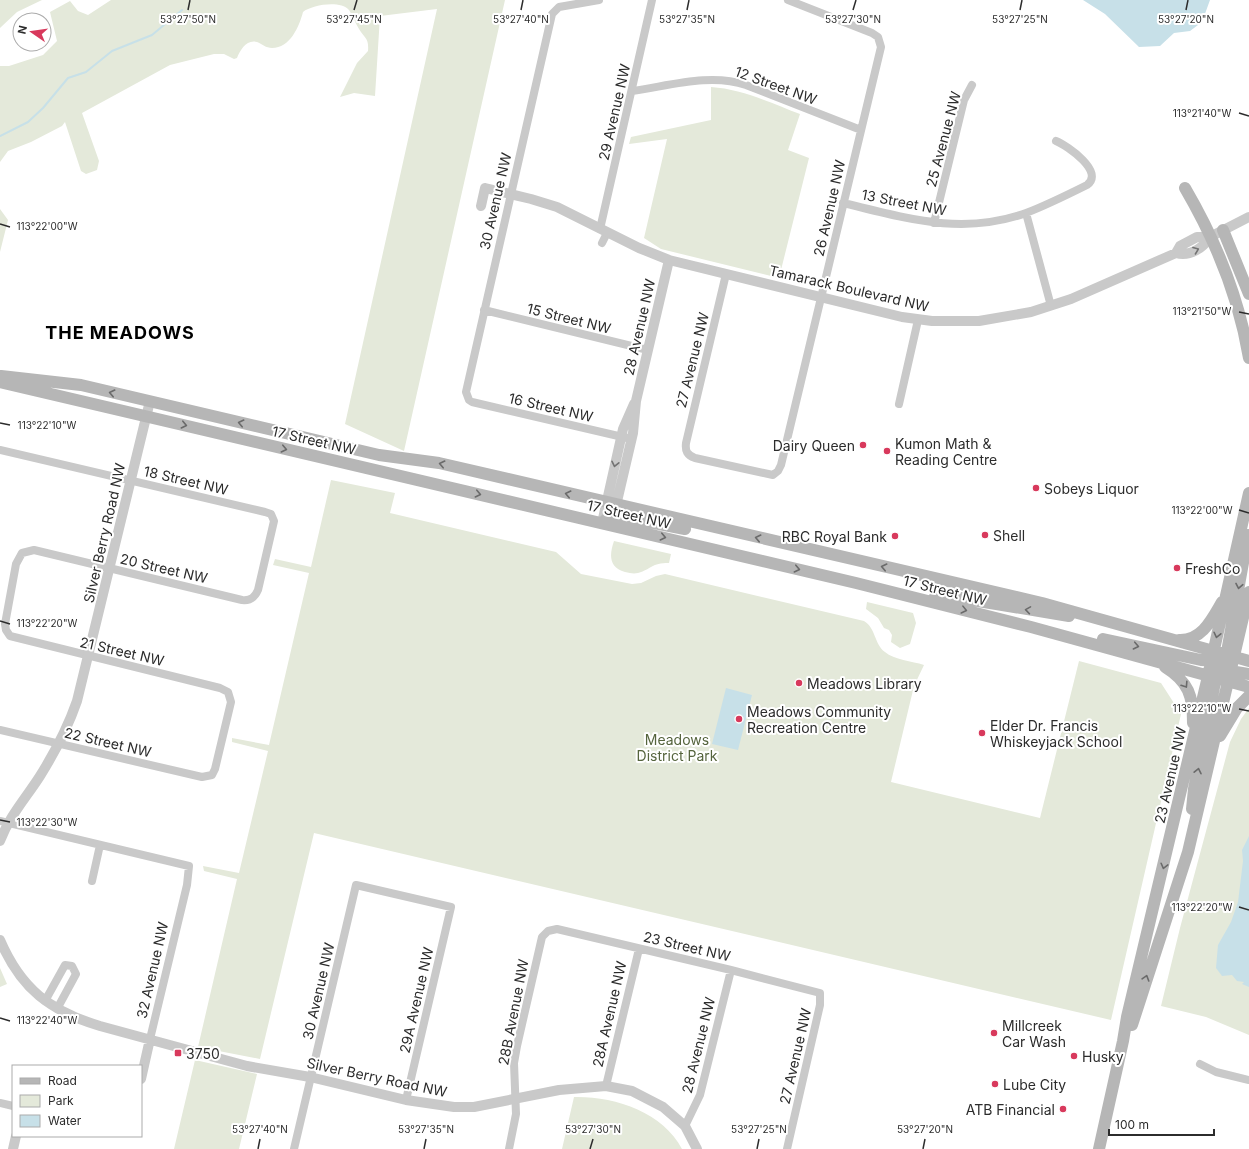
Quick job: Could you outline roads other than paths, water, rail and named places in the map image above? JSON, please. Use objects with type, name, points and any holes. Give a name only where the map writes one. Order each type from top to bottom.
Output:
[{"type":"main road","points":[[1186,188],[1198,210],[1232,288],[1242,323],[1249,358]]},
{"type":"main road","points":[[1223,230],[1249,294]]},
{"type":"main road","points":[[1210,237],[1219,242],[1227,255],[1249,319]]},
{"type":"main road","name":"17 Street NW","points":[[0,376],[81,386],[379,455],[433,462],[610,514],[931,602],[1043,630],[1156,661],[1221,666],[1249,661]]},
{"type":"main road","name":"17 Street NW","points":[[0,382],[146,416],[610,514],[739,534],[1042,603],[1172,640],[1221,666],[1249,687]]},
{"type":"main road","name":"23 Avenue NW","points":[[1124,1041],[1135,1020],[1146,979],[1188,852],[1213,747],[1228,592],[1249,493]]},
{"type":"main road","points":[[1188,852],[1194,789],[1247,541],[1247,506]]},
{"type":"main road","points":[[1172,640],[1186,640],[1200,634],[1228,592]]},
{"type":"main road","name":"23 Avenue NW","points":[[1099,1149],[1124,1041],[1127,1017],[1193,742],[1221,666],[1241,628],[1249,592]]},
{"type":"main road","points":[[931,602],[935,596],[940,595],[1059,616],[1094,617]]},
{"type":"main road","points":[[1241,628],[1249,642]]},
{"type":"main road","points":[[1043,630],[1078,633],[1221,666],[1249,674]]},
{"type":"main road","points":[[1156,661],[1179,676],[1189,691],[1194,722],[1193,742]]},
{"type":"main road","points":[[1213,747],[1237,708],[1249,696]]},
{"type":"street","name":"30 Avenue NW","points":[[467,398],[466,387],[553,11],[559,7],[599,0]]},
{"type":"street","name":"29 Avenue NW","points":[[604,231],[652,0]]},
{"type":"street","name":"26 Avenue NW","points":[[776,474],[781,465],[880,50],[880,40],[872,33],[788,0]]},
{"type":"street","name":"12 Street NW","points":[[632,91],[710,80],[728,80],[746,85],[861,130]]},
{"type":"street","name":"25 Avenue NW","points":[[934,224],[964,100],[972,86]]},
{"type":"street","name":"13 Street NW","points":[[843,203],[934,224],[959,225],[985,223],[1026,213],[1087,185],[1093,178],[1090,169],[1069,148],[1056,141]]},
{"type":"street","name":"Tamarack Boulevard NW","points":[[481,206],[486,188],[557,207],[638,248],[669,260],[918,320],[947,322],[980,321],[1018,315],[1051,306],[1098,288],[1176,253],[1184,255],[1200,248],[1210,237],[1249,217]]},
{"type":"street","points":[[1026,213],[1051,306]]},
{"type":"street","points":[[602,243],[604,231]]},
{"type":"street","name":"28 Avenue NW","points":[[610,514],[621,437],[636,401],[669,260]]},
{"type":"street","name":"27 Avenue NW","points":[[726,274],[686,443],[686,452],[695,458],[767,475],[776,474]]},
{"type":"street","name":"15 Street NW","points":[[484,310],[648,350]]},
{"type":"street","points":[[899,404],[918,320]]},
{"type":"street","name":"16 Street NW","points":[[467,398],[472,402],[631,440]]},
{"type":"street","name":"Silver Berry Road NW","points":[[0,841],[3,822],[40,776],[58,744],[73,712],[89,657],[150,401]]},
{"type":"street","name":"28 Avenue NW","points":[[610,514],[631,440],[636,418],[636,401]]},
{"type":"street","name":"18 Street NW","points":[[0,450],[265,512],[272,516],[273,525],[258,590],[253,598]]},
{"type":"street","name":"20 Street NW","points":[[7,634],[5,624],[16,564],[22,553],[34,550],[242,600],[253,598]]},
{"type":"street","name":"21 Street NW","points":[[7,634],[16,639],[220,688],[230,694],[231,702],[216,769],[210,776]]},
{"type":"street","name":"22 Street NW","points":[[0,730],[202,777],[210,776]]},
{"type":"street","points":[[3,822],[100,845],[92,881]]},
{"type":"street","name":"32 Avenue NW","points":[[100,845],[184,863],[190,867],[142,1075]]},
{"type":"street","name":"30 Avenue NW","points":[[294,1149],[356,885]]},
{"type":"street","name":"29A Avenue NW","points":[[356,885],[451,907],[406,1100]]},
{"type":"street","name":"23 Street NW","points":[[548,931],[557,929],[731,970],[820,993]]},
{"type":"street","name":"28B Avenue NW","points":[[509,1149],[514,1127],[514,1063],[517,1046],[542,937],[548,931]]},
{"type":"street","name":"Silver Berry Road NW","points":[[0,940],[8,959],[18,975],[33,992],[57,1009],[87,1022],[247,1066],[310,1077],[406,1100],[454,1107],[474,1107],[559,1090],[606,1086],[632,1091],[663,1107],[685,1126],[697,1149]]},
{"type":"street","name":"28A Avenue NW","points":[[606,1086],[638,949]]},
{"type":"street","points":[[45,1001],[64,965],[72,966],[76,974],[57,1009]]},
{"type":"street","name":"28 Avenue NW","points":[[685,1126],[700,1095],[731,970]]},
{"type":"street","name":"27 Avenue NW","points":[[787,1149],[820,1005],[820,993]]},
{"type":"street","points":[[1200,1064],[1216,1072],[1249,1080]]},
{"type":"street","points":[[0,1103],[12,1106]]},
{"type":"street","points":[[13,1149],[16,1137]]},
{"type":"water","points":[[1083,0],[1210,0],[1202,22],[1190,31],[1174,33],[1160,46],[1139,47],[1105,14]]},
{"type":"water","points":[[726,688],[752,695],[738,750],[712,744]]},
{"type":"water","points":[[1249,836],[1249,987],[1242,984],[1244,982],[1237,981],[1232,975],[1222,976],[1216,968],[1218,945],[1231,922],[1238,902],[1243,861],[1242,850]]},
{"type":"waterway","points":[[0,136],[28,122],[43,108],[68,78],[86,72],[112,51],[152,35],[182,10]]},
{"type":"place","name":"Dairy Queen","points":[[863,445]]},
{"type":"place","name":"Kumon Math & Reading Centre","points":[[887,451]]},
{"type":"place","name":"Sobeys Liquor","points":[[1036,488]]},
{"type":"place","name":"Shell","points":[[985,535]]},
{"type":"place","name":"RBC Royal Bank","points":[[895,536]]},
{"type":"place","name":"FreshCo","points":[[1177,568]]},
{"type":"place","name":"Meadows Library","points":[[799,683]]},
{"type":"place","name":"Meadows Community Recreation Centre","points":[[739,719]]},
{"type":"place","name":"Elder Dr. Francis Whiskeyjack School","points":[[982,733]]},
{"type":"place","name":"Millcreek Car Wash","points":[[994,1033]]},
{"type":"place","name":"3750","points":[[178,1053]]},
{"type":"place","name":"Husky","points":[[1074,1056]]},
{"type":"place","name":"Lube City","points":[[995,1084]]},
{"type":"place","name":"ATB Financial","points":[[1063,1109]]},
{"type":"district","name":"THE MEADOWS","points":[[120,332]]},
{"type":"park label","name":"Meadows District Park","points":[[677,748]]}]
